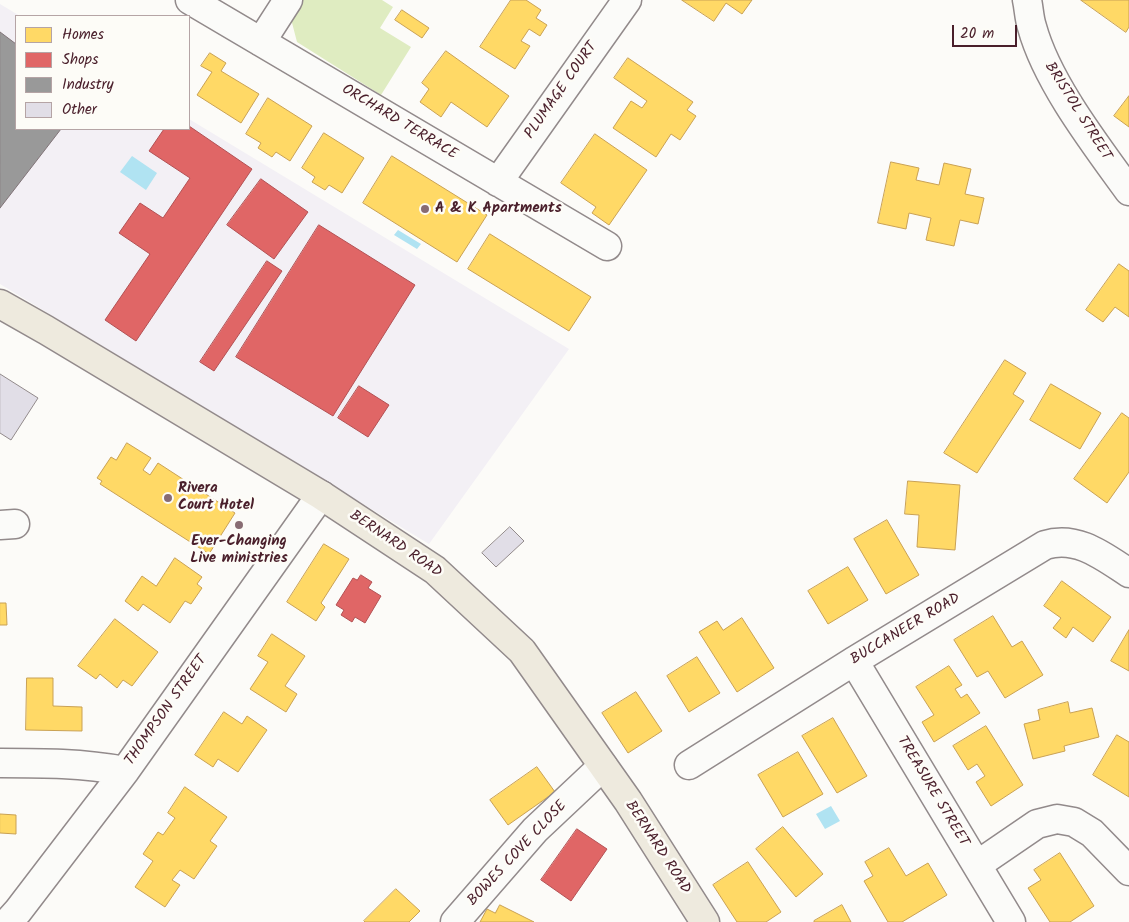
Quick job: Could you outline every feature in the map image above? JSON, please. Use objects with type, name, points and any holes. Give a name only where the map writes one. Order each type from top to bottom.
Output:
[{"type":"main road","name":"BERNARD ROAD","points":[[0,304],[321,496],[435,570],[522,651],[628,801],[705,922]]},
{"type":"street","name":"ORCHARD TERRACE","points":[[190,0],[607,246]]},
{"type":"street","points":[[261,42],[288,0]]},
{"type":"street","name":"PLUMAGE COURT","points":[[498,182],[626,0]]},
{"type":"street","name":"BRISTOL STREET","points":[[1027,0],[1032,26],[1041,52],[1057,84],[1093,141],[1129,191]]},
{"type":"street","name":"THOMPSON STREET","points":[[8,922],[125,771],[321,496]]},
{"type":"street","name":"BUCCANEER ROAD","points":[[689,764],[1045,545],[1055,542],[1079,544],[1091,549],[1129,573]]},
{"type":"street","name":"TREASURE STREET","points":[[854,661],[1011,922]]},
{"type":"street","points":[[0,763],[95,765],[125,771]]},
{"type":"street","name":"BOWES COVE CLOSE","points":[[454,922],[535,830],[604,766]]},
{"type":"street","points":[[976,865],[1037,824],[1057,819],[1074,822],[1092,833],[1129,871]]},
{"type":"shaded area","points":[[0,4],[18,15],[15,15],[15,130],[190,130],[190,120],[569,349],[429,544],[0,284]]},
{"type":"green space","points":[[299,0],[382,0],[393,7],[380,28],[411,47],[381,95],[297,42],[290,15]]},
{"type":"water","points":[[132,156],[157,173],[146,190],[120,172]]},
{"type":"water","points":[[398,230],[421,244],[417,249],[394,235]]},
{"type":"water","points":[[831,806],[840,821],[825,829],[816,814]]},
{"type":"building: Homes","points":[[511,0],[526,0],[541,10],[536,18],[547,25],[540,36],[529,29],[521,41],[530,46],[515,69],[480,47]]},
{"type":"building: Homes","points":[[682,0],[752,0],[742,14],[726,3],[714,21]]},
{"type":"building: Homes","points":[[1081,0],[1129,0],[1129,27],[1126,32]]},
{"type":"building: Homes","points":[[402,10],[429,28],[422,38],[395,20]]},
{"type":"building: Homes","points":[[446,51],[509,96],[487,127],[451,102],[441,117],[420,102],[429,89],[422,83]]},
{"type":"building: Homes","points":[[210,53],[226,63],[221,71],[259,94],[241,123],[197,95],[212,72],[201,66]]},
{"type":"building: Homes","points":[[628,58],[693,102],[687,110],[696,116],[680,140],[671,134],[656,157],[613,128],[631,101],[642,108],[647,101],[614,78]]},
{"type":"building: Homes","points":[[1129,96],[1129,127],[1114,116]]},
{"type":"building: Homes","points":[[268,98],[312,126],[290,161],[276,152],[272,157],[258,148],[261,143],[246,134]]},
{"type":"building: Homes","points":[[324,133],[364,158],[342,193],[329,185],[325,190],[312,182],[315,177],[302,168]]},
{"type":"building: Homes","points":[[595,134],[647,170],[609,225],[592,213],[596,207],[561,183]]},
{"type":"building: Homes","name":"A & K Apartments","points":[[392,156],[487,215],[457,262],[363,203]]},
{"type":"building: Homes","points":[[891,162],[919,168],[916,180],[939,185],[944,163],[971,169],[965,194],[984,198],[978,224],[960,220],[954,246],[926,240],[931,218],[909,213],[906,229],[878,223]]},
{"type":"building: Homes","points":[[490,234],[591,297],[569,331],[468,269]]},
{"type":"building: Homes","points":[[1119,264],[1129,271],[1129,317],[1115,307],[1103,322],[1086,310]]},
{"type":"building: Homes","points":[[1005,360],[1026,373],[1013,394],[1024,401],[977,473],[944,453]]},
{"type":"building: Homes","points":[[1051,384],[1101,413],[1080,449],[1030,420]]},
{"type":"building: Homes","points":[[1122,413],[1129,418],[1129,472],[1107,503],[1074,479]]},
{"type":"building: Homes","name":"Rivera Court Hotel","points":[[127,443],[151,458],[143,470],[150,475],[158,463],[235,513],[209,554],[100,484],[102,481],[97,478],[111,457],[116,460]]},
{"type":"building: Homes","points":[[908,481],[960,485],[955,550],[917,547],[919,515],[905,514]]},
{"type":"building: Homes","points":[[887,520],[919,575],[886,594],[854,539]]},
{"type":"building: Homes","points":[[324,544],[349,559],[321,603],[325,607],[316,621],[287,602]]},
{"type":"building: Homes","points":[[175,558],[202,577],[197,584],[202,588],[191,604],[185,601],[170,623],[143,604],[138,611],[125,601],[142,576],[156,586]]},
{"type":"building: Homes","points":[[848,567],[868,600],[828,624],[808,591]]},
{"type":"building: Homes","points":[[1062,581],[1111,617],[1093,642],[1073,627],[1066,638],[1053,628],[1061,618],[1044,606]]},
{"type":"building: Homes","points":[[0,603],[6,603],[7,625],[0,625]]},
{"type":"building: Homes","points":[[993,616],[1012,647],[1022,641],[1043,675],[1005,698],[988,671],[977,677],[954,640]]},
{"type":"building: Homes","points":[[742,618],[774,668],[737,692],[699,632],[717,621],[723,630]]},
{"type":"building: Homes","points":[[115,619],[158,652],[132,686],[123,680],[117,688],[100,674],[96,679],[78,666]]},
{"type":"building: Homes","points":[[1129,630],[1129,671],[1111,661]]},
{"type":"building: Homes","points":[[272,634],[305,656],[285,686],[297,694],[286,712],[250,689],[268,662],[258,656]]},
{"type":"building: Homes","points":[[697,657],[720,693],[689,712],[667,676]]},
{"type":"building: Homes","points":[[949,666],[962,685],[955,689],[961,698],[967,694],[980,713],[934,742],[922,722],[934,715],[916,687]]},
{"type":"building: Homes","points":[[27,678],[53,678],[53,706],[82,707],[82,731],[26,730]]},
{"type":"building: Homes","points":[[636,692],[662,731],[628,753],[602,713]]},
{"type":"building: Homes","points":[[1068,702],[1070,713],[1092,708],[1099,737],[1064,746],[1065,751],[1033,759],[1024,724],[1040,720],[1038,710]]},
{"type":"building: Homes","points":[[224,712],[242,724],[247,716],[267,730],[238,772],[218,759],[213,767],[195,755]]},
{"type":"building: Homes","points":[[833,718],[867,776],[837,793],[802,736]]},
{"type":"building: Homes","points":[[986,726],[1023,785],[991,806],[976,782],[985,776],[977,764],[968,770],[953,746]]},
{"type":"building: Homes","points":[[1117,735],[1129,742],[1129,797],[1093,775]]},
{"type":"building: Homes","points":[[798,752],[823,794],[783,817],[758,775]]},
{"type":"building: Homes","points":[[537,767],[555,792],[508,825],[490,800]]},
{"type":"building: Homes","points":[[185,787],[227,817],[210,841],[217,846],[194,879],[180,870],[172,880],[180,885],[165,907],[135,887],[153,861],[143,854],[158,832],[163,835],[175,818],[168,813]]},
{"type":"building: Homes","points":[[0,814],[16,815],[16,834],[0,833]]},
{"type":"building: Homes","points":[[783,827],[823,874],[796,897],[756,849]]},
{"type":"building: Homes","points":[[889,848],[906,876],[928,863],[947,895],[902,922],[888,922],[864,881],[873,876],[865,862]]},
{"type":"building: Homes","points":[[1060,853],[1094,906],[1070,922],[1050,922],[1028,888],[1041,880],[1034,870]]},
{"type":"building: Homes","points":[[748,862],[781,912],[766,922],[737,922],[713,885]]},
{"type":"building: Homes","points":[[396,889],[420,911],[409,922],[365,922],[364,921]]},
{"type":"building: Homes","points":[[500,905],[534,922],[480,922],[487,909],[495,913]]},
{"type":"building: Homes","points":[[842,905],[851,922],[814,922],[814,921]]},
{"type":"building: Shops","points":[[190,127],[252,169],[136,341],[105,320],[150,254],[119,233],[140,203],[163,218],[190,178],[149,151],[163,130],[190,130]]},
{"type":"building: Shops","points":[[261,179],[308,212],[274,259],[227,225]]},
{"type":"building: Shops","points":[[319,225],[415,285],[333,416],[236,357]]},
{"type":"building: Shops","points":[[267,261],[282,271],[214,371],[200,362]]},
{"type":"building: Shops","points":[[359,386],[389,405],[368,437],[338,418]]},
{"type":"building: Shops","points":[[361,575],[372,582],[368,588],[381,596],[365,623],[355,617],[352,622],[341,615],[344,610],[336,605],[353,578],[357,580]]},
{"type":"building: Shops","points":[[577,829],[607,849],[571,901],[541,880]]},
{"type":"building: Industry","points":[[0,32],[15,43],[15,130],[60,130],[0,208]]},
{"type":"building: Other","points":[[0,374],[38,398],[11,440],[0,433]]},
{"type":"building: Other","points":[[510,527],[524,541],[496,567],[482,553]]},
{"type":"place","name":"A & K Apartments","points":[[425,209]]},
{"type":"place","name":"Rivera Court Hotel","points":[[168,498]]},
{"type":"place","name":"Ever-Changing Live ministries","points":[[239,525]]}]
